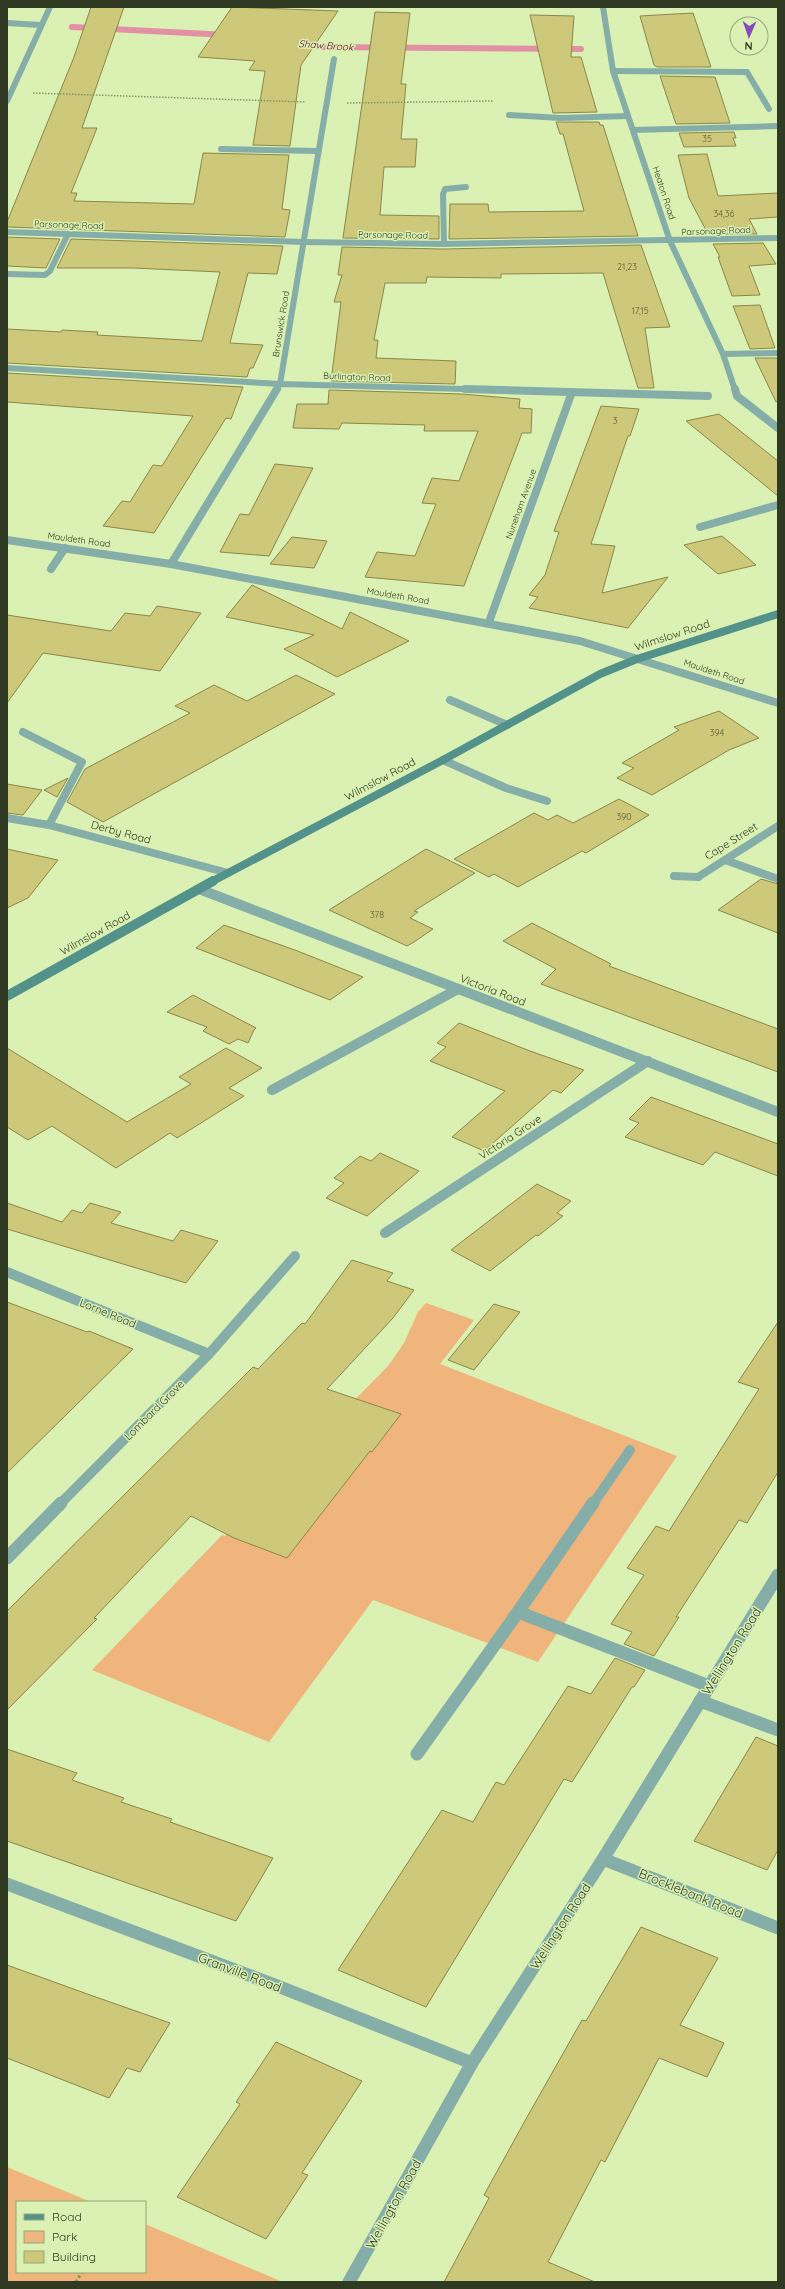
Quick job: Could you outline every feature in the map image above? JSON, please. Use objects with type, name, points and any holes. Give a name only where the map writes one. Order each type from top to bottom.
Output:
[{"type":"main road","name":"Wilmslow Road","points":[[7,996],[228,873],[443,760],[600,674],[637,659],[778,614]]},
{"type":"street","points":[[7,101],[50,7]]},
{"type":"street","name":"Heaton Road","points":[[603,7],[613,71],[670,241],[723,354],[737,396],[778,428]]},
{"type":"street","points":[[7,23],[40,26]]},
{"type":"street","name":"Brunswick Road","points":[[171,564],[280,384],[334,59]]},
{"type":"street","points":[[613,71],[747,72],[769,109]]},
{"type":"street","points":[[509,115],[561,118],[628,116]]},
{"type":"street","points":[[633,130],[778,126]]},
{"type":"street","points":[[221,150],[318,151]]},
{"type":"street","points":[[444,244],[445,189],[466,187]]},
{"type":"street","name":"Parsonage Road","points":[[7,232],[303,242],[444,244],[778,238]]},
{"type":"street","points":[[7,274],[45,275],[50,271],[68,234]]},
{"type":"street","points":[[723,354],[778,353]]},
{"type":"street","name":"Burlington Road","points":[[7,368],[280,384],[708,396]]},
{"type":"street","name":"Nuneham Avenue","points":[[489,622],[572,392]]},
{"type":"street","points":[[700,527],[778,505]]},
{"type":"street","name":"Mauldeth Road","points":[[7,540],[171,564],[489,622],[580,641],[778,703]]},
{"type":"street","points":[[51,569],[65,548]]},
{"type":"street","points":[[450,700],[507,725]]},
{"type":"street","points":[[23,732],[82,762],[49,825]]},
{"type":"street","points":[[443,760],[506,788],[547,801]]},
{"type":"street","name":"Derby Road","points":[[7,818],[49,825],[228,873]]},
{"type":"street","name":"Cape Street","points":[[674,876],[698,877],[778,826]]},
{"type":"street","points":[[725,860],[778,879]]},
{"type":"street","name":"Victoria Road","points":[[199,889],[778,1112]]},
{"type":"street","points":[[272,1090],[458,990]]},
{"type":"street","name":"Victoria Grove","points":[[385,1233],[648,1061]]},
{"type":"street","name":"Lombard Grove","points":[[7,1558],[208,1354],[295,1256]]},
{"type":"street","name":"Lorne Road","points":[[7,1272],[208,1354]]},
{"type":"street","points":[[417,1754],[518,1612],[630,1450]]},
{"type":"street","name":"Wellington Road","points":[[349,2282],[472,2063],[603,1858],[778,1575]]},
{"type":"street","points":[[518,1612],[709,1686]]},
{"type":"street","points":[[700,1701],[778,1730]]},
{"type":"street","name":"Brocklebank Road","points":[[603,1858],[778,1928]]},
{"type":"street","name":"Granville Road","points":[[7,1884],[275,1985],[472,2063]]},
{"type":"path","points":[[11,92],[327,103],[498,101]]},
{"type":"path","points":[[76,2282],[81,2273]]},
{"type":"green space","points":[[426,1303],[474,1320],[440,1364],[677,1456],[538,1662],[373,1600],[269,1742],[92,1670],[222,1535],[225,1536],[241,1515],[388,1366],[404,1343],[418,1312]]},
{"type":"green space","points":[[7,2167],[89,2201],[16,2201],[16,2273],[146,2273],[146,2224],[283,2282],[7,2282]]},
{"type":"building","points":[[91,7],[124,7],[82,128],[97,128],[71,193],[77,193],[74,201],[194,204],[203,153],[289,155],[282,209],[290,210],[285,237],[7,227],[7,222],[74,57]]},
{"type":"building","points":[[232,7],[338,11],[301,65],[290,146],[253,145],[265,71],[249,70],[255,61],[198,57]]},
{"type":"building","points":[[375,12],[410,13],[401,84],[406,84],[401,139],[417,139],[415,167],[384,167],[380,215],[439,216],[439,239],[343,238]]},
{"type":"building","points":[[693,13],[711,67],[657,67],[654,65],[640,16]]},
{"type":"building","points":[[530,15],[574,16],[571,57],[581,57],[597,112],[553,113]]},
{"type":"building","points":[[660,76],[715,77],[730,123],[676,124]]},
{"type":"building","points":[[556,122],[599,122],[600,125],[603,125],[638,236],[449,239],[450,204],[488,204],[489,212],[584,211],[563,134],[560,134]]},
{"type":"building","points":[[734,132],[736,138],[733,138],[736,146],[684,147],[679,133]]},
{"type":"building","points":[[707,154],[718,196],[778,193],[778,217],[749,219],[757,234],[708,234],[689,198],[678,155]]},
{"type":"building","points":[[7,237],[60,239],[46,268],[7,266]]},
{"type":"building","points":[[71,239],[283,246],[277,274],[248,273],[230,343],[263,345],[253,368],[250,368],[247,377],[7,363],[7,329],[61,332],[62,330],[98,332],[97,335],[202,341],[220,272],[133,268],[57,268]]},
{"type":"building","points":[[763,243],[776,264],[749,266],[760,295],[732,296],[718,257],[720,257],[713,244]]},
{"type":"building","points":[[641,245],[670,327],[645,328],[654,388],[638,388],[603,273],[501,274],[501,278],[427,277],[426,283],[385,283],[374,340],[378,340],[376,358],[456,361],[455,384],[331,381],[341,302],[334,302],[342,275],[338,275],[342,247],[444,249]]},
{"type":"building","points":[[760,305],[775,348],[750,349],[733,306]]},
{"type":"building","points":[[755,358],[778,358],[778,401],[776,402]]},
{"type":"building","points":[[7,373],[243,387],[231,419],[226,418],[154,533],[103,526],[122,501],[130,502],[153,465],[162,466],[193,416],[7,402]]},
{"type":"building","points":[[329,390],[462,394],[520,399],[519,408],[532,409],[531,433],[522,433],[464,586],[365,577],[377,552],[415,556],[436,504],[422,503],[432,478],[459,481],[478,431],[424,431],[425,425],[342,423],[339,429],[293,428],[297,404],[328,404]]},
{"type":"building","points":[[601,406],[639,409],[630,436],[628,436],[591,544],[615,546],[602,593],[668,577],[628,628],[529,608],[538,597],[529,595],[545,575],[559,532],[554,531]]},
{"type":"building","points":[[719,414],[778,461],[778,496],[686,421]]},
{"type":"building","points":[[275,464],[313,468],[269,556],[220,552],[240,514],[249,515]]},
{"type":"building","points":[[722,536],[756,565],[718,574],[684,545]]},
{"type":"building","points":[[292,537],[327,541],[314,568],[270,564]]},
{"type":"building","points":[[252,585],[342,629],[350,612],[409,641],[337,677],[284,649],[314,635],[226,617]]},
{"type":"building","points":[[157,606],[201,613],[160,671],[43,653],[7,703],[7,615],[111,631],[125,613],[150,616]]},
{"type":"building","points":[[296,675],[335,694],[103,822],[67,802],[85,769],[190,713],[175,706],[214,685],[247,701]]},
{"type":"building","points":[[719,711],[759,738],[729,750],[652,795],[617,778],[634,768],[622,763],[679,730],[674,727]]},
{"type":"building","points":[[68,778],[57,797],[44,790]]},
{"type":"building","points":[[7,784],[42,790],[23,815],[7,813]]},
{"type":"building","points":[[619,799],[649,815],[586,853],[582,851],[518,887],[494,874],[489,877],[454,859],[534,813],[548,820],[557,815],[573,823]]},
{"type":"building","points":[[7,849],[58,860],[28,898],[7,908]]},
{"type":"building","points":[[426,849],[475,873],[414,911],[418,912],[410,918],[433,929],[414,942],[407,946],[329,910]]},
{"type":"building","points":[[761,879],[778,884],[778,933],[718,910]]},
{"type":"building","points":[[532,923],[611,964],[609,966],[778,1029],[778,1072],[541,984],[556,969],[503,941]]},
{"type":"building","points":[[224,925],[295,950],[363,977],[330,1000],[196,948]]},
{"type":"building","points":[[193,995],[256,1028],[248,1043],[238,1039],[229,1044],[203,1031],[207,1027],[167,1012]]},
{"type":"building","points":[[459,1023],[530,1051],[584,1070],[561,1093],[553,1090],[484,1151],[452,1137],[505,1091],[430,1061],[446,1047],[437,1043]]},
{"type":"building","points":[[7,1048],[127,1122],[191,1084],[179,1077],[226,1048],[262,1068],[229,1088],[244,1096],[177,1138],[170,1133],[116,1168],[52,1126],[28,1140],[7,1127]]},
{"type":"building","points":[[651,1097],[778,1144],[778,1176],[715,1152],[703,1165],[625,1137],[639,1123],[629,1119]]},
{"type":"building","points":[[380,1153],[419,1171],[367,1216],[326,1198],[344,1183],[334,1178],[360,1156],[371,1161]]},
{"type":"building","points":[[537,1184],[571,1201],[557,1213],[563,1216],[538,1236],[536,1235],[490,1271],[451,1250]]},
{"type":"building","points":[[7,1203],[62,1222],[72,1210],[82,1213],[90,1203],[121,1212],[111,1223],[173,1241],[181,1230],[218,1241],[186,1283],[7,1229]]},
{"type":"building","points":[[352,1260],[393,1273],[387,1281],[414,1290],[393,1318],[327,1389],[401,1414],[372,1452],[370,1451],[287,1558],[234,1538],[191,1516],[94,1618],[97,1619],[7,1710],[7,1611],[253,1367],[258,1369],[302,1323],[305,1324]]},
{"type":"building","points":[[7,1302],[87,1332],[89,1331],[133,1349],[7,1473]]},
{"type":"building","points":[[494,1304],[520,1312],[474,1370],[448,1360]]},
{"type":"building","points":[[778,1322],[778,1472],[747,1523],[739,1520],[676,1617],[679,1617],[654,1656],[624,1644],[632,1632],[611,1624],[644,1575],[627,1568],[656,1526],[669,1531],[759,1389],[738,1382]]},
{"type":"building","points":[[615,1658],[645,1670],[634,1687],[632,1687],[572,1782],[564,1779],[426,2007],[338,1970],[442,1810],[473,1822],[496,1782],[504,1785],[568,1686],[591,1694]]},
{"type":"building","points":[[756,1737],[778,1746],[778,1850],[767,1870],[694,1841]]},
{"type":"building","points":[[7,1749],[77,1773],[72,1780],[124,1798],[121,1802],[172,1819],[170,1822],[273,1858],[236,1921],[7,1841]]},
{"type":"building","points":[[641,1927],[718,1958],[680,2025],[724,2043],[707,2077],[659,2058],[605,2162],[601,2160],[548,2262],[595,2282],[444,2282],[489,2198],[484,2195],[526,2119],[582,2020],[586,2021]]},
{"type":"building","points":[[7,1965],[170,2023],[140,2072],[127,2068],[109,2098],[7,2058]]},
{"type":"building","points":[[276,2042],[362,2081],[302,2173],[308,2175],[266,2239],[177,2197],[240,2104],[236,2102]]},
{"type":"waterway","name":"Shaw Brook","points":[[72,27],[228,35]]},
{"type":"waterway","name":"Shaw Brook","points":[[301,44],[323,47],[581,49]]}]
